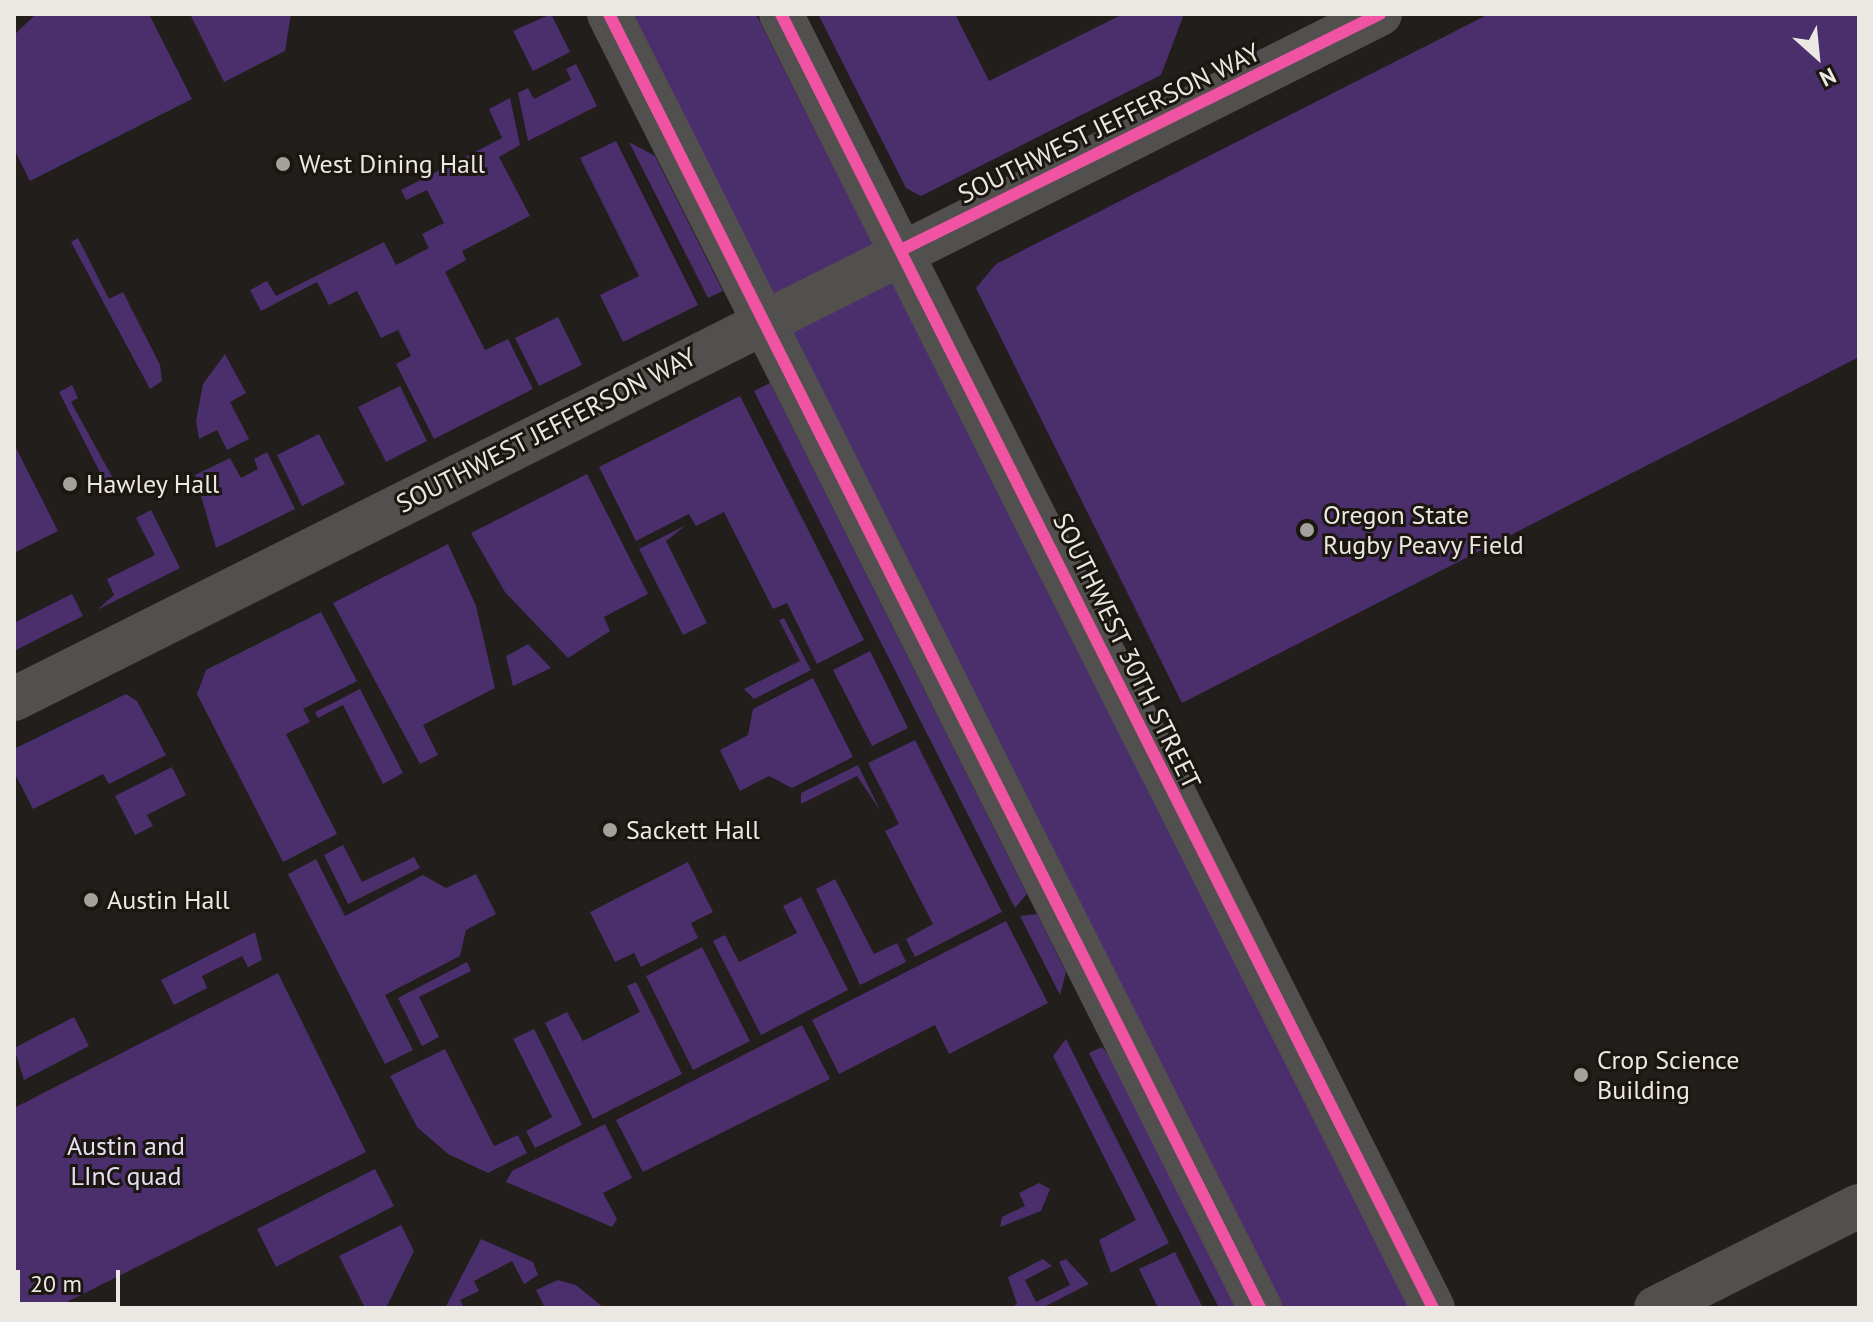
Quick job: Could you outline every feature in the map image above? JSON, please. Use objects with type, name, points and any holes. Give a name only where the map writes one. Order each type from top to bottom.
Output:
[{"type":"street","points":[[609,14],[1260,1308]]},
{"type":"street","name":"SOUTHWEST 30TH STREET","points":[[781,14],[1433,1308]]},
{"type":"street","name":"SOUTHWEST JEFFERSON WAY","points":[[14,699],[901,250],[1380,14]]},
{"type":"street","points":[[1656,1308],[1859,1206]]},
{"type":"green space","points":[[36,14],[149,14],[192,99],[30,181],[14,149],[14,35]]},
{"type":"green space","points":[[190,14],[291,14],[285,51],[224,82]]},
{"type":"green space","points":[[551,14],[570,52],[533,71],[513,31]]},
{"type":"green space","points":[[619,14],[756,14],[1413,1308],[1274,1308]]},
{"type":"green space","points":[[818,14],[955,14],[989,81],[1123,14],[1184,14],[1161,75],[921,196],[906,188]]},
{"type":"green space","name":"Oregon State Rugby Peavy Field","points":[[1489,14],[1859,14],[1859,357],[1182,703],[976,288],[996,264]]},
{"type":"green space","points":[[576,64],[597,106],[528,141],[518,93],[528,88],[534,99],[571,80],[566,69]]},
{"type":"green space","points":[[510,98],[520,145],[499,157],[530,216],[462,251],[466,260],[445,272],[485,350],[508,339],[533,389],[434,439],[396,364],[411,356],[398,330],[381,338],[357,291],[329,305],[317,282],[261,311],[250,290],[267,281],[276,296],[384,242],[396,265],[429,248],[422,234],[444,223],[427,190],[406,200],[401,190],[502,138],[489,109]]},
{"type":"green space","points":[[616,141],[698,305],[623,342],[600,295],[639,276],[580,158]]},
{"type":"green space","points":[[629,142],[655,156],[723,291],[708,298]]},
{"type":"green space","points":[[78,238],[109,299],[123,292],[160,365],[162,381],[150,389],[71,242]]},
{"type":"green space","points":[[558,317],[582,365],[539,386],[515,338]]},
{"type":"green space","points":[[225,354],[246,393],[230,402],[249,439],[227,450],[217,430],[199,439],[196,421],[203,384]]},
{"type":"green space","points":[[770,383],[1027,894],[1015,908],[754,391]]},
{"type":"green space","points":[[72,385],[78,398],[71,402],[115,482],[107,486],[59,392]]},
{"type":"green space","points":[[400,386],[427,441],[386,462],[358,407]]},
{"type":"green space","points":[[740,396],[864,640],[817,664],[787,603],[773,609],[724,512],[696,526],[689,514],[636,541],[599,467]]},
{"type":"green space","points":[[319,434],[345,484],[302,506],[277,455]]},
{"type":"green space","points":[[14,444],[58,531],[14,553]]},
{"type":"green space","points":[[267,452],[295,509],[216,548],[195,475],[230,458],[241,478],[258,469],[254,459]]},
{"type":"green space","points":[[587,474],[648,594],[604,617],[610,631],[568,658],[505,592],[471,533]]},
{"type":"green space","points":[[151,510],[180,568],[97,610],[114,595],[107,579],[155,555],[136,518]]},
{"type":"green space","points":[[686,525],[666,541],[707,623],[683,635],[639,549]]},
{"type":"green space","points":[[448,544],[476,606],[495,688],[423,725],[438,755],[420,764],[333,603]]},
{"type":"green space","points":[[72,594],[83,616],[14,651],[14,623]]},
{"type":"green space","points":[[321,612],[357,681],[303,709],[310,722],[286,734],[337,834],[283,862],[197,694],[206,670]]},
{"type":"green space","points":[[784,618],[811,670],[754,699],[744,689],[800,661],[779,620]]},
{"type":"green space","points":[[528,644],[551,668],[513,686],[506,656]]},
{"type":"green space","points":[[870,651],[908,728],[872,746],[833,670]]},
{"type":"green space","points":[[813,678],[853,757],[792,788],[769,776],[740,791],[720,750],[748,735],[753,709]]},
{"type":"green space","points":[[360,689],[403,773],[383,784],[343,705],[318,718],[315,712]]},
{"type":"green space","points":[[126,694],[137,701],[166,755],[109,784],[103,774],[33,809],[14,772],[14,749]]},
{"type":"green space","points":[[915,740],[1002,912],[915,957],[906,939],[933,924],[885,831],[899,824],[868,763]]},
{"type":"green space","points":[[858,765],[880,810],[857,776],[801,804],[801,793]]},
{"type":"green space","points":[[172,767],[186,795],[147,815],[153,826],[135,835],[115,796]]},
{"type":"green space","points":[[343,845],[362,882],[414,857],[420,868],[348,904],[324,855]]},
{"type":"green space","points":[[316,859],[345,916],[423,875],[446,888],[476,874],[496,914],[466,930],[460,956],[385,995],[413,1050],[385,1064],[288,874]]},
{"type":"green space","points":[[688,862],[713,912],[691,923],[698,938],[641,967],[634,953],[615,962],[590,912]]},
{"type":"green space","points":[[835,879],[874,954],[897,943],[906,962],[860,985],[816,889]]},
{"type":"green space","points":[[801,897],[848,990],[761,1035],[713,941],[725,935],[739,962],[797,933],[783,906]]},
{"type":"green space","points":[[1037,914],[1066,972],[1060,995],[1020,916]]},
{"type":"green space","points":[[1006,921],[1048,1003],[949,1054],[935,1025],[839,1074],[812,1020]]},
{"type":"green space","points":[[255,932],[262,960],[248,967],[242,956],[202,976],[207,988],[174,1005],[161,980]]},
{"type":"green space","points":[[702,947],[750,1041],[693,1070],[646,976]]},
{"type":"green space","points":[[467,962],[471,971],[419,997],[439,1037],[422,1046],[398,998]]},
{"type":"green space","name":"Austin and LInC quad","points":[[278,973],[366,1152],[55,1308],[14,1308],[14,1108]]},
{"type":"green space","points":[[636,982],[682,1074],[593,1119],[545,1023],[567,1012],[583,1041],[640,1012],[627,986]]},
{"type":"green space","points":[[74,1017],[89,1046],[24,1080],[14,1048]]},
{"type":"green space","points":[[802,1025],[830,1079],[643,1172],[616,1120]]},
{"type":"green space","points":[[534,1029],[582,1125],[535,1148],[526,1131],[552,1117],[513,1039]]},
{"type":"green space","points":[[1066,1039],[1169,1243],[1111,1273],[1099,1240],[1136,1220],[1053,1056]]},
{"type":"green space","points":[[1102,1047],[1237,1308],[1219,1308],[1089,1053]]},
{"type":"green space","points":[[445,1049],[494,1146],[518,1135],[527,1153],[488,1173],[448,1154],[417,1127],[390,1076]]},
{"type":"green space","points":[[605,1124],[632,1178],[603,1193],[617,1219],[612,1227],[506,1182],[512,1171]]},
{"type":"green space","points":[[375,1169],[394,1206],[276,1267],[257,1229]]},
{"type":"green space","points":[[1039,1183],[1050,1189],[1041,1211],[1000,1227],[1002,1217],[1025,1206],[1019,1193]]},
{"type":"green space","points":[[401,1225],[414,1251],[386,1308],[365,1308],[339,1256]]},
{"type":"green space","points":[[481,1239],[533,1262],[538,1275],[524,1284],[512,1261],[474,1281],[479,1291],[460,1300],[464,1308],[445,1308]]},
{"type":"green space","points":[[1175,1252],[1203,1308],[1158,1308],[1139,1269]]},
{"type":"green space","points":[[1043,1259],[1052,1266],[1025,1280],[1036,1302],[1070,1285],[1059,1262],[1066,1259],[1089,1284],[1042,1308],[1010,1308],[1017,1304],[1008,1277]]},
{"type":"green space","points":[[558,1280],[576,1285],[604,1308],[545,1308],[536,1290]]},
{"type":"cycle path","points":[[609,14],[1260,1308]]},
{"type":"cycle path","points":[[781,14],[1433,1308]]},
{"type":"cycle path","points":[[901,250],[1380,14]]},
{"type":"place","name":"West Dining Hall","points":[[283,164]]},
{"type":"place","name":"Hawley Hall","points":[[70,484]]},
{"type":"place","name":"Oregon State Rugby Peavy Field","points":[[1307,530]]},
{"type":"place","name":"Sackett Hall","points":[[610,830]]},
{"type":"place","name":"Austin Hall","points":[[91,900]]},
{"type":"place","name":"Crop Science Building","points":[[1581,1075]]}]
